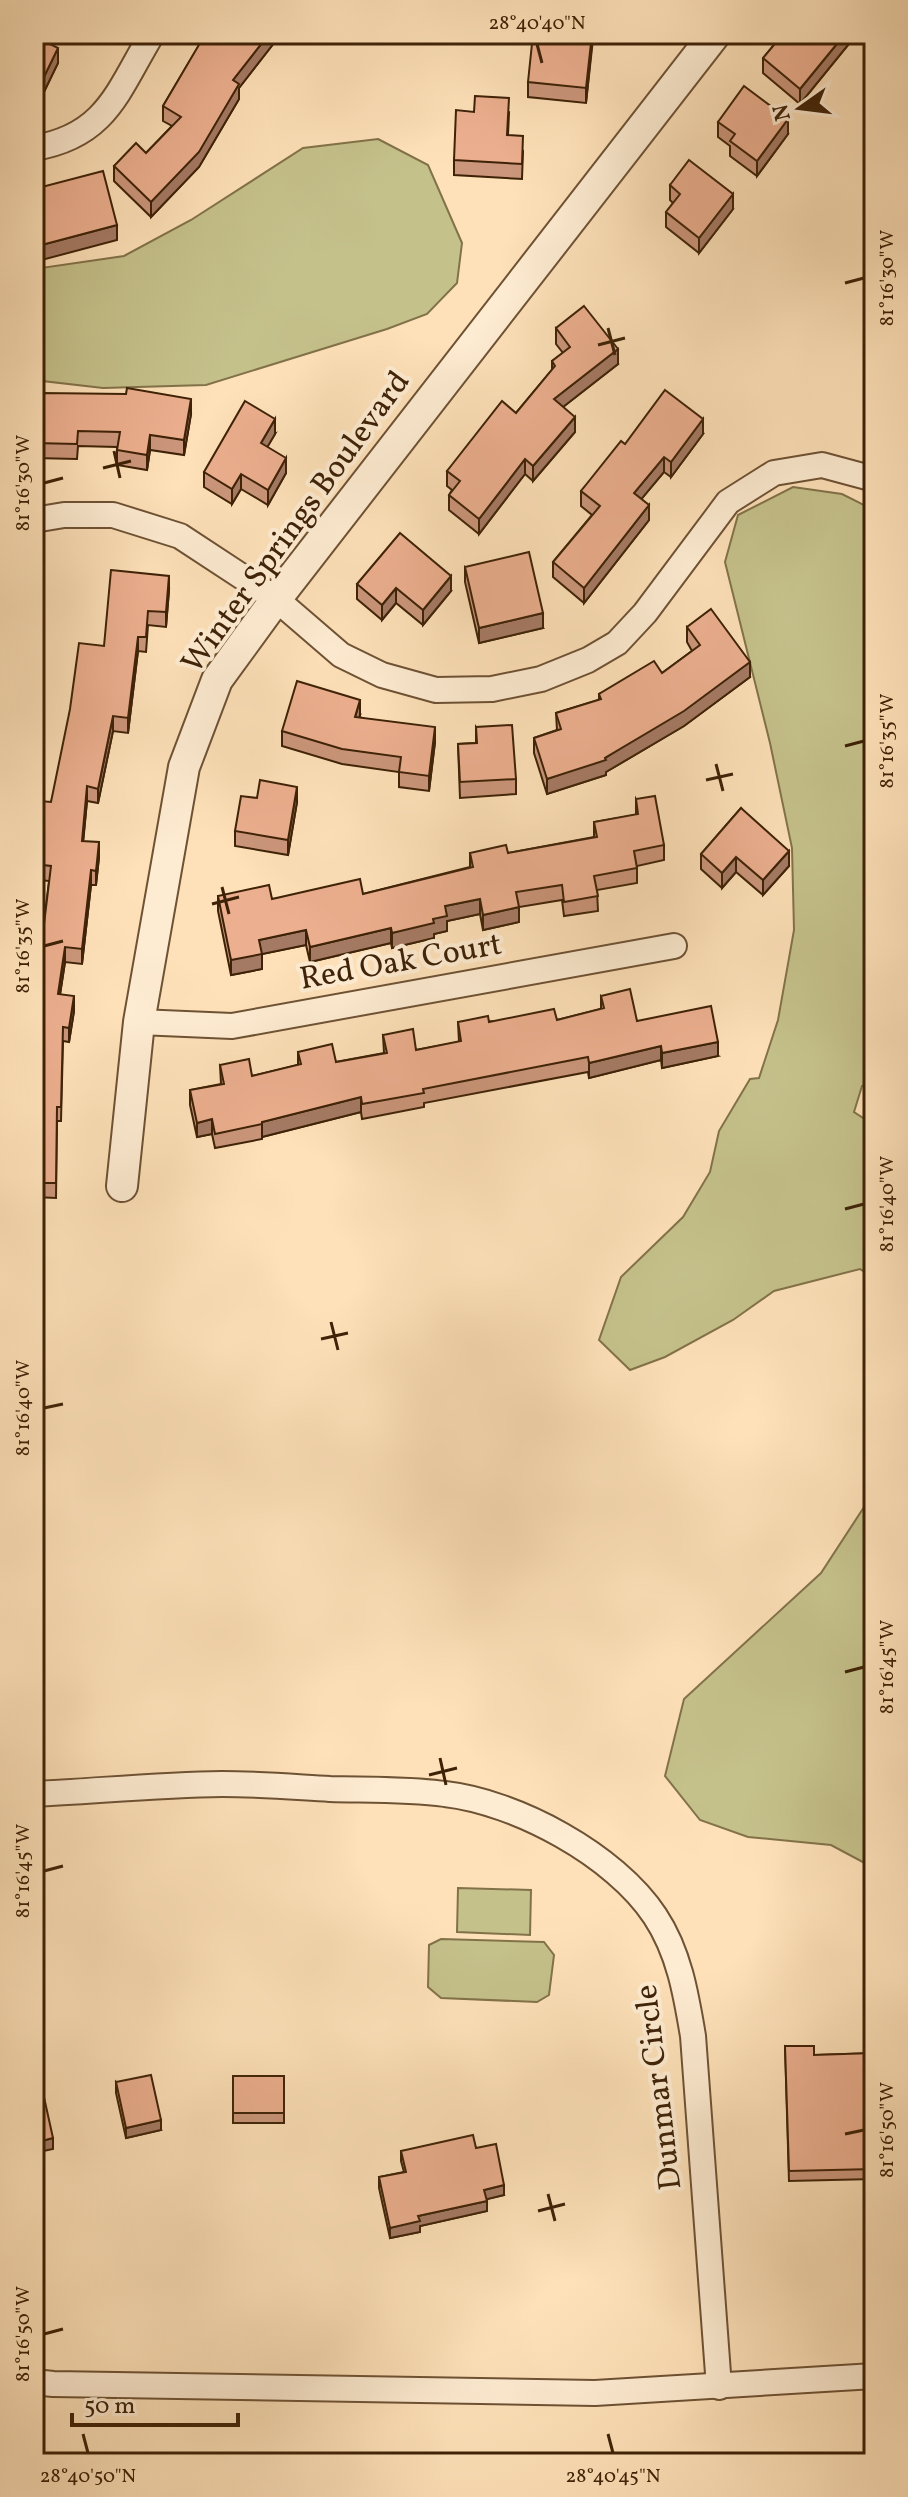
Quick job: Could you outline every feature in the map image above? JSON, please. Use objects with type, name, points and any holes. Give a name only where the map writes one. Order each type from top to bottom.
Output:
[{"type":"street","points":[[34,148],[78,134],[107,111],[152,34]]},
{"type":"street","name":"Winter Springs Boulevard","points":[[122,1186],[139,1022],[184,767],[217,680],[276,599],[715,34]]},
{"type":"street","points":[[34,520],[64,515],[113,515],[180,536],[276,599],[341,655],[382,675],[436,690],[504,687],[541,679],[588,660],[617,643],[645,613],[728,502],[774,473],[822,465],[874,479]]},
{"type":"street","name":"Red Oak Court","points":[[139,1022],[232,1026],[674,946]]},
{"type":"street","name":"Dunmar Circle","points":[[34,1794],[223,1784],[445,1794],[492,1803],[546,1827],[570,1839],[616,1874],[643,1900],[655,1917],[684,1984],[693,2036],[719,2387]]},
{"type":"street","points":[[34,2382],[595,2393],[874,2376]]},
{"type":"shaded area","points":[[378,139],[428,165],[462,243],[457,283],[427,314],[206,385],[103,388],[34,380],[34,269],[124,256],[191,220],[303,148]]},
{"type":"shaded area","points":[[793,487],[842,494],[874,510],[874,1082],[862,1086],[854,1112],[874,1125],[874,1278],[860,1269],[774,1291],[733,1320],[665,1357],[630,1370],[599,1340],[621,1277],[683,1217],[710,1172],[719,1131],[750,1079],[759,1078],[778,1020],[794,930],[792,848],[770,743],[725,562],[738,515]]},
{"type":"shaded area","points":[[874,1481],[874,1868],[831,1845],[748,1837],[700,1820],[665,1776],[684,1699],[821,1573],[866,1504]]},
{"type":"shaded area","points":[[458,1888],[531,1890],[530,1935],[457,1932]]},
{"type":"shaded area","points":[[441,1939],[544,1942],[554,1955],[549,1995],[537,2002],[441,1998],[428,1987],[429,1945]]},
{"type":"building","points":[[203,34],[269,34],[233,80],[239,84],[199,152],[151,202],[114,166],[136,143],[146,153],[181,117],[163,106]]},
{"type":"building","points":[[533,34],[592,34],[586,88],[528,82]]},
{"type":"building","points":[[783,34],[845,34],[800,89],[763,58]]},
{"type":"building","points":[[34,36],[58,48],[41,83],[34,79]]},
{"type":"building","points":[[744,86],[788,119],[757,161],[730,141],[735,134],[718,122]]},
{"type":"building","points":[[475,96],[509,98],[507,135],[523,136],[522,164],[454,160],[456,110],[474,112]]},
{"type":"building","points":[[689,160],[733,194],[699,238],[666,212],[680,194],[670,185]]},
{"type":"building","points":[[103,171],[117,225],[34,247],[34,189]]},
{"type":"building","points":[[584,306],[618,349],[554,399],[575,417],[533,466],[525,459],[479,519],[449,495],[460,481],[447,471],[502,401],[516,413],[555,366],[552,361],[570,347],[556,328]]},
{"type":"building","points":[[869,371],[874,371],[874,414],[866,414]]},
{"type":"building","points":[[127,388],[191,399],[184,440],[150,435],[147,455],[117,450],[120,432],[78,431],[77,444],[34,443],[34,398],[42,398],[42,393],[126,394]]},
{"type":"building","points":[[665,390],[703,419],[671,462],[664,457],[634,493],[649,505],[584,588],[553,562],[600,506],[581,491],[621,441],[625,444]]},
{"type":"building","points":[[245,401],[275,419],[261,443],[286,458],[268,490],[241,474],[232,489],[204,472]]},
{"type":"building","points":[[400,533],[451,576],[423,610],[396,588],[382,605],[357,584]]},
{"type":"building","points":[[529,552],[543,613],[479,628],[465,567]]},
{"type":"building","points":[[111,570],[169,576],[166,612],[148,611],[146,637],[138,637],[128,718],[113,716],[98,789],[87,786],[82,841],[99,842],[96,871],[91,870],[82,949],[65,947],[58,994],[74,996],[69,1028],[63,1027],[61,1107],[57,1107],[56,1183],[34,1183],[34,973],[38,974],[51,866],[34,864],[40,801],[51,802],[70,709],[79,643],[104,646]]},
{"type":"building","points":[[711,609],[750,662],[684,711],[606,760],[547,779],[534,738],[561,729],[556,713],[601,699],[599,694],[654,661],[662,673],[700,645],[687,627]]},
{"type":"building","points":[[297,681],[360,700],[355,717],[435,727],[429,776],[399,772],[401,757],[342,749],[282,731]]},
{"type":"building","points":[[512,725],[516,779],[460,782],[458,744],[477,743],[476,727]]},
{"type":"building","points":[[260,780],[297,787],[288,840],[235,831],[241,796],[257,798]]},
{"type":"building","points":[[655,796],[664,845],[634,851],[637,868],[594,876],[598,896],[564,902],[562,885],[516,892],[519,907],[483,915],[480,899],[445,906],[447,916],[433,919],[434,923],[392,933],[391,928],[310,947],[306,930],[259,940],[262,954],[231,960],[218,896],[269,885],[272,899],[360,879],[363,894],[473,867],[470,853],[506,845],[508,853],[597,837],[594,822],[638,814],[636,799]]},
{"type":"building","points":[[741,808],[789,851],[763,880],[736,857],[722,873],[701,854]]},
{"type":"building","points":[[630,989],[637,1021],[711,1006],[718,1042],[662,1053],[661,1046],[589,1063],[588,1057],[362,1104],[361,1097],[215,1134],[212,1119],[197,1123],[190,1090],[224,1084],[220,1065],[249,1059],[252,1076],[301,1064],[298,1052],[332,1044],[336,1062],[387,1053],[383,1035],[413,1029],[416,1050],[461,1041],[458,1022],[488,1016],[489,1022],[554,1009],[557,1020],[604,1008],[601,996]]},
{"type":"building","points":[[785,2046],[814,2046],[814,2055],[874,2053],[874,2169],[789,2171]]},
{"type":"building","points":[[151,2075],[161,2120],[126,2128],[116,2082]]},
{"type":"building","points":[[233,2076],[284,2076],[284,2113],[233,2113]]},
{"type":"building","points":[[40,2079],[53,2138],[34,2143],[34,2080]]},
{"type":"building","points":[[473,2135],[476,2148],[496,2144],[504,2185],[484,2190],[487,2201],[418,2216],[420,2221],[390,2228],[379,2177],[406,2172],[401,2151]]}]
